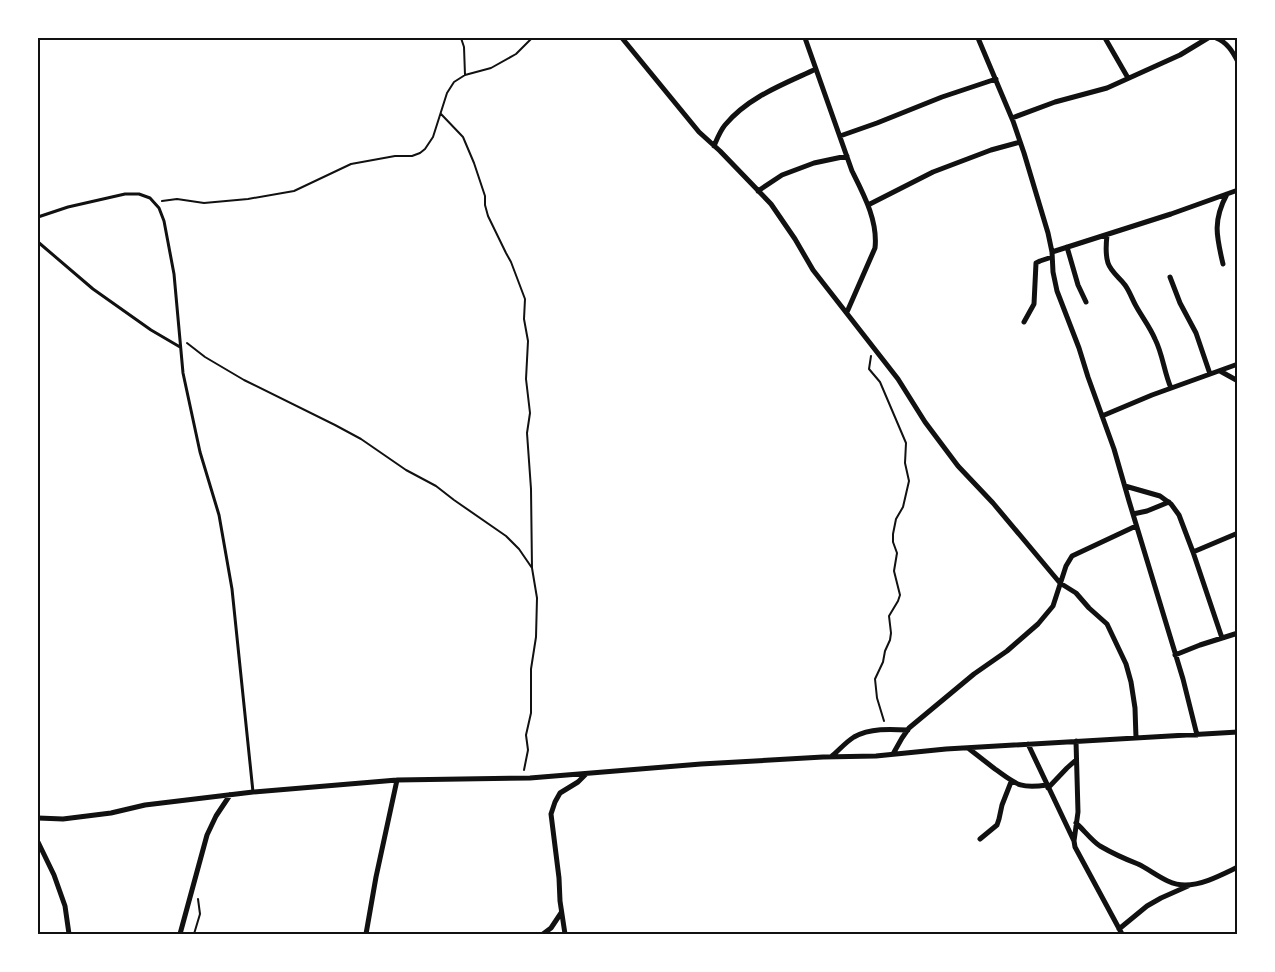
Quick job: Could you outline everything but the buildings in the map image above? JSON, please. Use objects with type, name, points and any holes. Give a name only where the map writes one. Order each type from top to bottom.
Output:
[{"type":"street","points":[[622,38],[699,132],[771,204],[813,270],[898,379],[925,422],[958,466],[993,503],[1060,583],[1076,593],[1107,624],[1126,664],[1131,682],[1136,738]]},
{"type":"street","points":[[805,38],[852,171],[863,192],[874,223],[875,248],[847,312]]},
{"type":"street","points":[[978,38],[1020,142],[1048,233],[1057,291],[1114,448],[1197,735]]},
{"type":"street","points":[[1105,38],[1128,78]]},
{"type":"street","points":[[1012,118],[1055,102],[1107,88],[1180,55],[1208,38]]},
{"type":"street","points":[[1216,38],[1227,45],[1238,62]]},
{"type":"street","points":[[1227,38],[1227,45]]},
{"type":"street","points":[[714,146],[723,127],[758,96],[816,69]]},
{"type":"street","points":[[840,136],[996,79]]},
{"type":"street","points":[[868,205],[941,169],[1020,142]]},
{"type":"street","points":[[758,191],[783,175],[803,167],[847,156]]},
{"type":"street","points":[[1023,322],[1034,304],[1036,263],[1067,247],[1238,190]]},
{"type":"street","points":[[1223,264],[1216,222],[1227,194]]},
{"type":"street","points":[[1107,235],[1108,263],[1111,270],[1128,289],[1155,337],[1171,388]]},
{"type":"street","points":[[1067,247],[1078,285],[1086,302]]},
{"type":"street","points":[[1170,277],[1180,303],[1196,333],[1210,374]]},
{"type":"street","points":[[1102,416],[1238,364]]},
{"type":"street","points":[[1220,371],[1238,381]]},
{"type":"street","points":[[1125,486],[1160,496],[1169,502],[1179,515],[1222,638]]},
{"type":"street","points":[[1133,514],[1169,502]]},
{"type":"street","points":[[893,754],[908,730],[1038,624],[1053,606],[1066,566],[1072,556],[1136,526]]},
{"type":"street","points":[[1193,552],[1238,533]]},
{"type":"street","points":[[1175,655],[1238,633]]},
{"type":"street","points":[[832,756],[852,738],[862,733],[873,730],[908,730]]},
{"type":"street","points":[[38,818],[63,819],[111,813],[145,805],[253,792],[397,780],[523,778],[701,764],[1238,732]]},
{"type":"street","points":[[1076,741],[1078,804],[1075,847],[1120,932],[1147,906],[1161,898],[1238,867]]},
{"type":"street","points":[[1028,744],[1074,841]]},
{"type":"street","points":[[968,748],[1011,782],[1021,786],[1048,787],[1076,760]]},
{"type":"street","points":[[565,934],[551,814],[560,793],[586,774]]},
{"type":"street","points":[[366,934],[397,780]]},
{"type":"street","points":[[980,839],[997,825],[1011,782]]},
{"type":"street","points":[[180,934],[207,835],[230,795]]},
{"type":"street","points":[[1076,823],[1098,844],[1126,860],[1168,882],[1191,885]]},
{"type":"street","points":[[38,843],[54,875],[64,906],[69,934]]},
{"type":"street","points":[[543,934],[551,928],[561,912]]},
{"type":"lane","points":[[38,217],[68,207],[124,194],[138,194],[150,198],[159,208],[174,273],[183,373],[200,452],[219,515],[232,589],[253,792]]},
{"type":"lane","points":[[38,242],[93,289],[151,330],[180,347]]},
{"type":"path","points":[[461,38],[464,47],[465,75]]},
{"type":"path","points":[[153,202],[177,199],[204,203],[248,199],[294,191],[351,164],[420,153],[430,143],[447,93],[454,82],[465,75],[491,69],[516,54],[532,38]]},
{"type":"path","points":[[441,114],[463,137],[484,191],[488,216],[512,262],[525,299],[524,319],[528,341],[526,379],[530,413],[527,433],[531,489],[532,568],[537,598],[531,669],[531,712],[526,735],[528,750],[523,778]]},
{"type":"path","points":[[179,337],[204,357],[361,439],[436,486],[506,536],[519,549],[532,568]]},
{"type":"path","points":[[873,347],[869,369],[880,382],[904,437],[905,463],[909,481],[893,534],[897,553],[894,570],[900,595],[889,615],[890,640],[875,679],[879,707],[890,730]]},
{"type":"path","points":[[194,885],[200,914],[194,934]]}]
